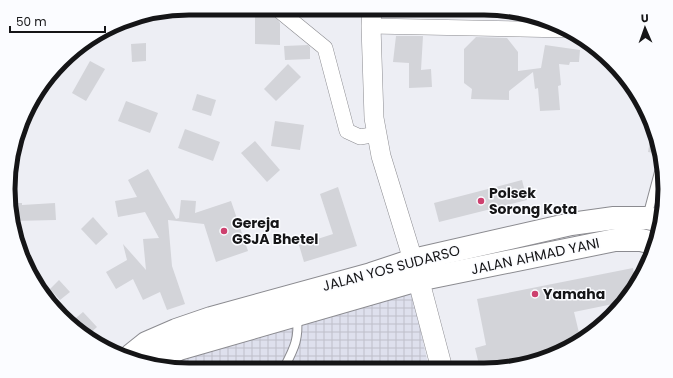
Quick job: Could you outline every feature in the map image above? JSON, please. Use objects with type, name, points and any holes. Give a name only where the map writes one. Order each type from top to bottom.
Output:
[{"type":"highway","name":"JALAN YOS SUDARSO","points":[[133,354],[146,343],[176,330],[211,318],[371,274],[413,260],[572,224],[653,213]]},
{"type":"highway","name":"JALAN AHMAD YANI","points":[[418,280],[616,240],[650,241]]},
{"type":"highway","name":"JALAN YOS SUDARSO","points":[[157,360],[180,349],[296,314],[418,280]]},
{"type":"main road","points":[[413,260],[440,363]]},
{"type":"street","points":[[285,15],[325,48],[347,131],[360,136],[377,134]]},
{"type":"street","points":[[413,260],[393,196],[374,118],[372,17],[553,29]]},
{"type":"lane","points":[[653,213],[656,182],[658,177]]},
{"type":"lane","points":[[287,363],[296,345],[298,332],[296,314]]},
{"type":"shaded area","points":[[411,284],[428,363],[178,363],[170,362]]},
{"type":"building","points":[[255,15],[274,15],[280,23],[280,45],[255,44]]},
{"type":"building","points":[[396,36],[423,36],[421,70],[431,69],[432,87],[409,88],[409,63],[393,62]]},
{"type":"building","points":[[476,37],[507,38],[518,52],[518,71],[541,68],[545,45],[580,50],[579,62],[570,62],[569,65],[559,64],[561,85],[558,86],[560,110],[540,111],[538,88],[535,89],[533,72],[509,91],[509,100],[471,99],[472,89],[464,83],[464,49]]},
{"type":"building","points":[[146,43],[146,61],[132,62],[131,44]]},
{"type":"building","points":[[308,45],[310,47],[310,59],[285,60],[284,46]]},
{"type":"building","points":[[90,61],[105,69],[86,101],[72,93]]},
{"type":"building","points":[[288,64],[301,77],[276,101],[264,89]]},
{"type":"building","points":[[197,94],[216,100],[211,116],[192,110]]},
{"type":"building","points":[[126,101],[158,113],[150,133],[118,121]]},
{"type":"building","points":[[275,121],[304,125],[300,150],[271,146]]},
{"type":"building","points":[[185,129],[220,142],[213,161],[178,148]]},
{"type":"building","points":[[650,138],[654,153],[648,152]]},
{"type":"building","points":[[255,141],[280,170],[267,182],[241,153]]},
{"type":"building","points":[[148,169],[176,219],[179,218],[181,200],[196,201],[195,213],[231,201],[248,251],[216,262],[204,224],[168,220],[172,266],[185,304],[167,310],[160,292],[143,300],[133,279],[116,289],[106,272],[127,260],[123,244],[146,270],[143,239],[159,238],[145,212],[118,217],[115,201],[137,197],[128,180]]},
{"type":"building","name":"Polsek Sorong Kota","points":[[522,180],[527,200],[439,222],[434,203]]},
{"type":"building","points":[[338,187],[357,246],[304,262],[299,245],[333,234],[320,194]]},
{"type":"building","points":[[15,203],[22,203],[22,205],[55,203],[56,220],[18,221]]},
{"type":"building","points":[[93,217],[108,234],[96,245],[81,229]]},
{"type":"building","points":[[633,268],[635,277],[615,304],[574,312],[580,335],[551,350],[507,362],[479,363],[475,348],[486,345],[477,299]]},
{"type":"building","points":[[59,280],[70,292],[60,300],[50,289]]},
{"type":"building","points":[[83,312],[97,327],[91,333],[74,320]]},
{"type":"place","name":"Polsek Sorong Kota","points":[[481,201]]},
{"type":"place","name":"Gereja GSJA Bhetel","points":[[224,231]]},
{"type":"place","name":"Yamaha","points":[[535,294]]}]
